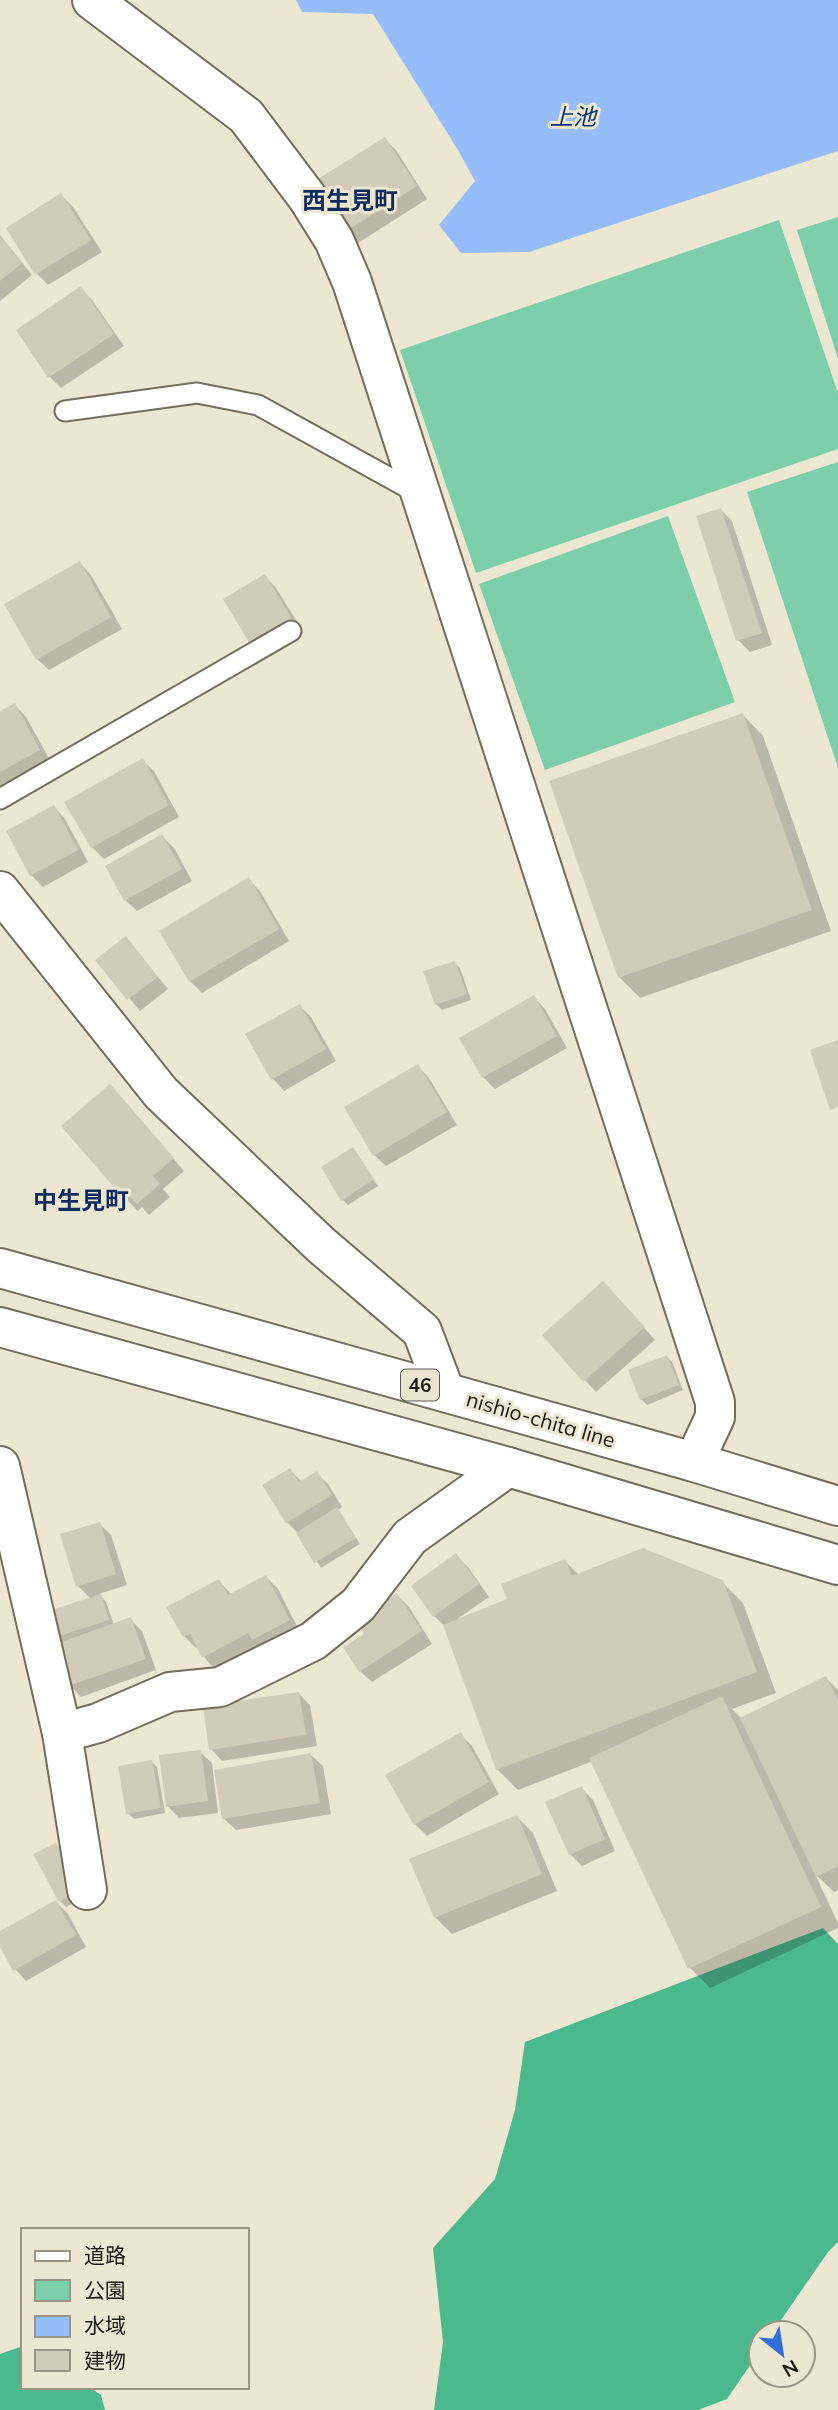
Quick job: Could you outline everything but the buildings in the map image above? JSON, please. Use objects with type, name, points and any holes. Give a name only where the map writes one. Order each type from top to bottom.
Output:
[{"type":"street","points":[[92,0],[246,116],[307,197],[334,240],[352,282],[715,1402],[715,1417],[694,1462]]},
{"type":"street","points":[[0,891],[161,1093],[320,1245],[422,1331],[444,1392]]},
{"type":"street","name":"nishio-chita line","points":[[0,1268],[694,1462],[838,1506]]},
{"type":"street","points":[[0,1327],[508,1467],[838,1565]]},
{"type":"street","points":[[0,1466],[62,1733],[86,1890]]},
{"type":"street","points":[[62,1733],[98,1723],[170,1692],[220,1687],[313,1641],[358,1605],[410,1537],[508,1467]]},
{"type":"lane","points":[[65,411],[197,393],[258,405],[421,495]]},
{"type":"lane","points":[[0,799],[291,631]]},
{"type":"green space","points":[[838,217],[838,359],[797,230]]},
{"type":"green space","points":[[779,220],[838,393],[838,449],[476,573],[400,350]]},
{"type":"green space","points":[[838,462],[838,768],[747,492]]},
{"type":"green space","points":[[668,516],[735,702],[545,770],[479,584]]},
{"type":"green space","points":[[823,1928],[838,1944],[838,2242],[828,2252],[782,2319],[747,2319],[747,2370],[727,2399],[698,2410],[434,2410],[443,2342],[433,2248],[495,2179],[515,2110],[525,2042]]},
{"type":"green space","points":[[21,2347],[21,2389],[92,2389],[101,2395],[105,2410],[0,2410],[0,2354]]},
{"type":"water","name":"上池","points":[[296,0],[838,0],[838,151],[529,252],[461,253],[439,225],[475,181],[373,14],[302,12]]},
{"type":"district","name":"西生見町","points":[[350,200]]},
{"type":"district","name":"中生見町","points":[[81,1200]]}]
